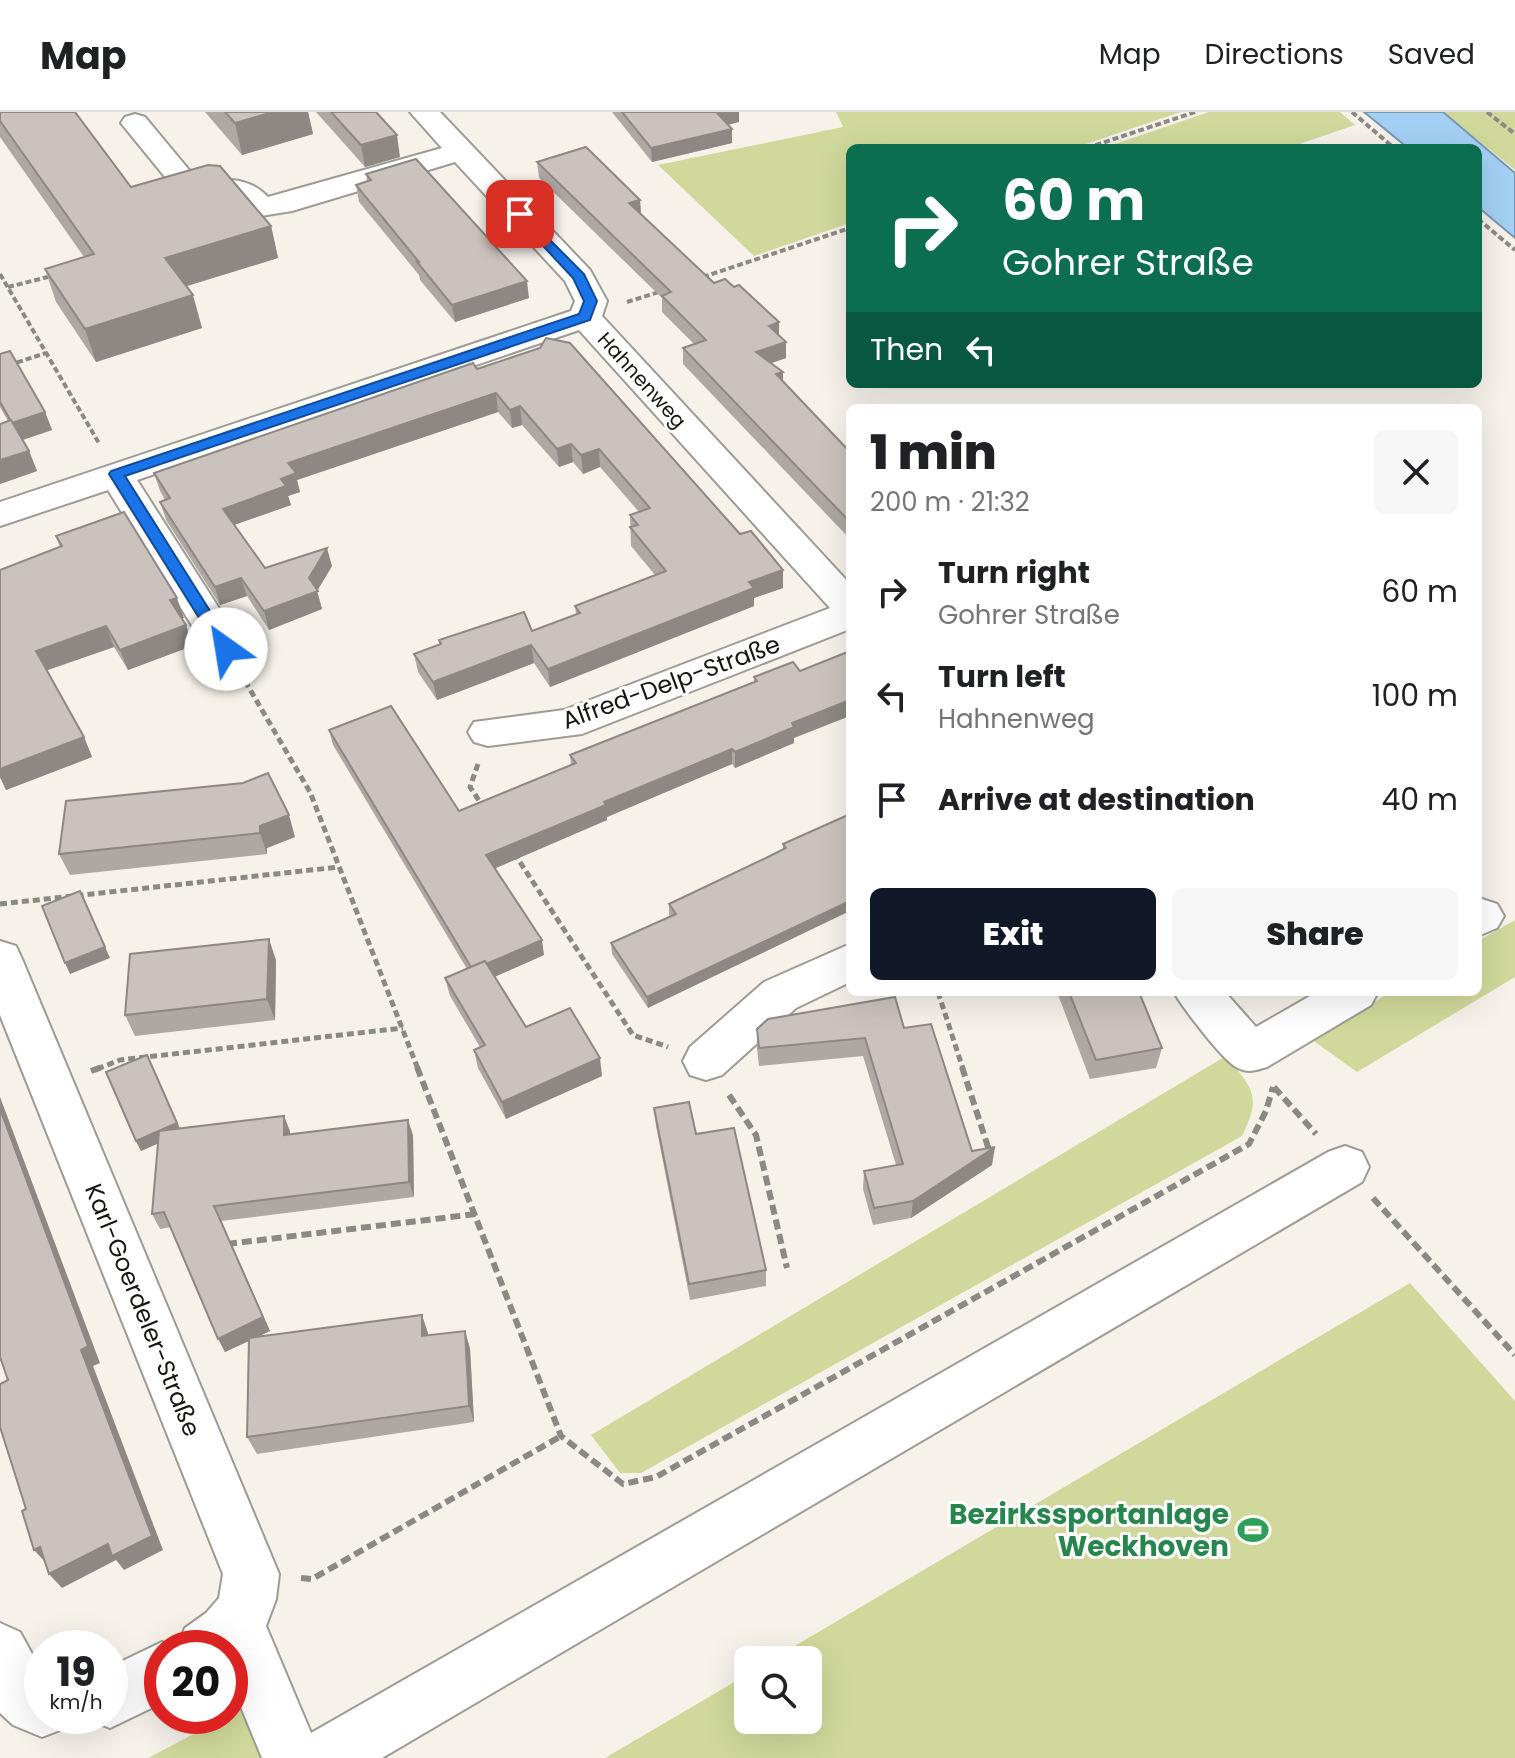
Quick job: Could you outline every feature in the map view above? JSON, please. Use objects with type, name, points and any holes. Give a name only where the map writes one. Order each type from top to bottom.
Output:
[{"type":"street","name":"Hahnenweg","points":[[424,112],[579,277],[591,301],[585,317],[846,603]]},
{"type":"street","points":[[135,123],[184,182],[237,186],[250,193],[261,207],[281,205],[462,151]]},
{"type":"street","points":[[0,514],[585,317]]},
{"type":"street","points":[[116,474],[226,649]]},
{"type":"street","name":"Alfred-Delp-Straße","points":[[488,732],[568,724],[846,617]]},
{"type":"street","name":"Karl-Goerdeler-Straße","points":[[0,959],[52,1086],[231,1616],[292,1758]]},
{"type":"street","points":[[706,1061],[780,995],[846,964]]},
{"type":"street","points":[[1200,996],[1262,1070],[1350,996]]},
{"type":"street","points":[[325,1758],[1345,1167]]},
{"type":"street","points":[[0,1652],[5,1669],[24,1695]]},
{"type":"path","points":[[1099,144],[1195,112]]},
{"type":"path","points":[[1352,112],[1389,144]]},
{"type":"path","points":[[1487,112],[1515,134]]},
{"type":"path","points":[[1482,222],[1515,250]]},
{"type":"path","points":[[689,282],[846,229]]},
{"type":"path","points":[[8,287],[64,272]]},
{"type":"path","points":[[0,274],[116,474]]},
{"type":"path","points":[[585,317],[660,292]]},
{"type":"path","points":[[0,368],[46,353]]},
{"type":"path","points":[[226,649],[310,792],[561,1436],[623,1484],[656,1477],[1249,1144],[1266,1111],[1262,1070]]},
{"type":"path","points":[[487,813],[470,787],[488,732]]},
{"type":"path","points":[[513,852],[633,1035],[706,1061],[756,1135],[787,1268]]},
{"type":"path","points":[[0,904],[339,867]]},
{"type":"path","points":[[939,996],[989,1150]]},
{"type":"path","points":[[52,1086],[120,1060],[403,1028]]},
{"type":"path","points":[[1262,1070],[1515,1355]]},
{"type":"path","points":[[221,1245],[476,1214]]},
{"type":"path","points":[[231,1616],[312,1579],[561,1436]]},
{"type":"green space","points":[[836,112],[1181,112],[1086,144],[846,144],[846,224],[754,256],[658,165],[843,127]]},
{"type":"green space","points":[[1209,112],[1340,112],[1355,125],[1300,144],[1115,144]]},
{"type":"green space","points":[[1443,112],[1515,112],[1515,170]]},
{"type":"green space","points":[[1515,920],[1515,977],[1357,1072],[1311,1039],[1384,996],[1482,996],[1482,939]]},
{"type":"green space","points":[[1226,1056],[1252,1093],[1252,1111],[1242,1136],[641,1473],[620,1473],[591,1435]]},
{"type":"green space","name":"Bezirkssportanlage Weckhoven","points":[[1410,1283],[1515,1401],[1515,1758],[605,1758],[734,1682],[734,1734],[822,1734],[822,1646],[795,1646]]},
{"type":"green space","points":[[248,1716],[263,1758],[148,1758],[194,1734],[248,1734]]},
{"type":"water","points":[[1364,112],[1443,112],[1481,144],[1403,144]]},
{"type":"water","points":[[1482,145],[1515,173],[1515,238],[1482,210]]},
{"type":"building","points":[[0,112],[75,112],[131,187],[208,165],[220,166],[271,226],[165,258],[193,295],[85,329],[45,269],[94,254],[0,121]]},
{"type":"building","points":[[225,112],[273,112],[235,123]]},
{"type":"building","points":[[331,112],[376,112],[397,135],[361,145]]},
{"type":"building","points":[[622,112],[723,112],[717,113],[732,129],[651,148]]},
{"type":"building","points":[[586,147],[640,200],[629,203],[714,283],[725,279],[734,287],[739,285],[779,322],[769,326],[786,342],[756,352],[783,372],[776,374],[846,448],[846,518],[683,348],[706,340],[662,296],[671,292],[537,162]]},
{"type":"building","points":[[416,159],[527,281],[452,305],[356,185],[371,180],[366,174]]},
{"type":"building","points":[[546,338],[570,343],[740,534],[751,531],[783,570],[749,582],[754,588],[548,669],[531,645],[433,682],[414,654],[441,644],[439,640],[524,612],[532,631],[580,613],[575,606],[666,571],[630,527],[638,525],[630,515],[650,508],[599,449],[581,455],[571,444],[557,449],[520,406],[510,410],[496,393],[288,463],[296,473],[281,479],[286,486],[223,509],[265,568],[327,548],[309,578],[318,591],[264,611],[241,578],[215,587],[160,502],[170,498],[154,473],[473,363],[477,369],[540,348]]},
{"type":"building","points":[[10,351],[45,412],[12,423],[0,402],[0,354]]},
{"type":"building","points":[[11,420],[29,451],[0,460],[0,424]]},
{"type":"building","points":[[124,512],[177,598],[170,600],[186,625],[120,650],[106,626],[36,651],[84,737],[0,769],[0,570],[62,546],[56,536]]},
{"type":"building","points":[[846,653],[846,702],[792,723],[794,727],[604,802],[606,805],[486,855],[542,940],[486,964],[485,961],[471,967],[329,730],[391,706],[459,811],[576,763],[570,755],[757,681],[754,677],[793,662],[800,671]]},
{"type":"building","points":[[268,773],[289,815],[260,826],[260,833],[59,854],[66,801],[243,783]]},
{"type":"building","points":[[846,816],[846,903],[647,997],[611,943],[676,914],[669,904],[786,848],[783,844]]},
{"type":"building","points":[[80,891],[105,947],[65,963],[42,906]]},
{"type":"building","points":[[269,939],[267,999],[125,1015],[130,954]]},
{"type":"building","points":[[485,961],[526,1027],[570,1008],[600,1058],[502,1102],[474,1050],[485,1045],[445,978]]},
{"type":"building","points":[[1071,996],[1141,996],[1162,1048],[1096,1060]]},
{"type":"building","points":[[895,997],[904,1028],[931,1024],[972,1151],[995,1147],[913,1201],[874,1208],[864,1171],[903,1164],[865,1038],[759,1048],[757,1029],[768,1019]]},
{"type":"building","points":[[147,1055],[177,1123],[136,1141],[106,1072]]},
{"type":"building","points":[[689,1102],[696,1134],[734,1128],[766,1270],[689,1284],[654,1108]]},
{"type":"building","points":[[0,1109],[88,1346],[81,1350],[152,1536],[112,1556],[108,1544],[49,1574],[40,1547],[34,1550],[22,1511],[26,1509],[0,1427],[0,1384],[8,1380],[0,1357]]},
{"type":"building","points":[[284,1116],[284,1135],[408,1120],[409,1182],[214,1206],[263,1317],[218,1339],[164,1212],[152,1214],[159,1131]]},
{"type":"building","points":[[422,1315],[422,1336],[465,1331],[469,1406],[247,1437],[249,1338]]},
{"type":"place","name":"Bezirkssportanlage Weckhoven","points":[[1253,1530]]},
{"type":"route","points":[[226,649],[116,474],[585,317],[591,301],[579,277],[520,214]]}]
